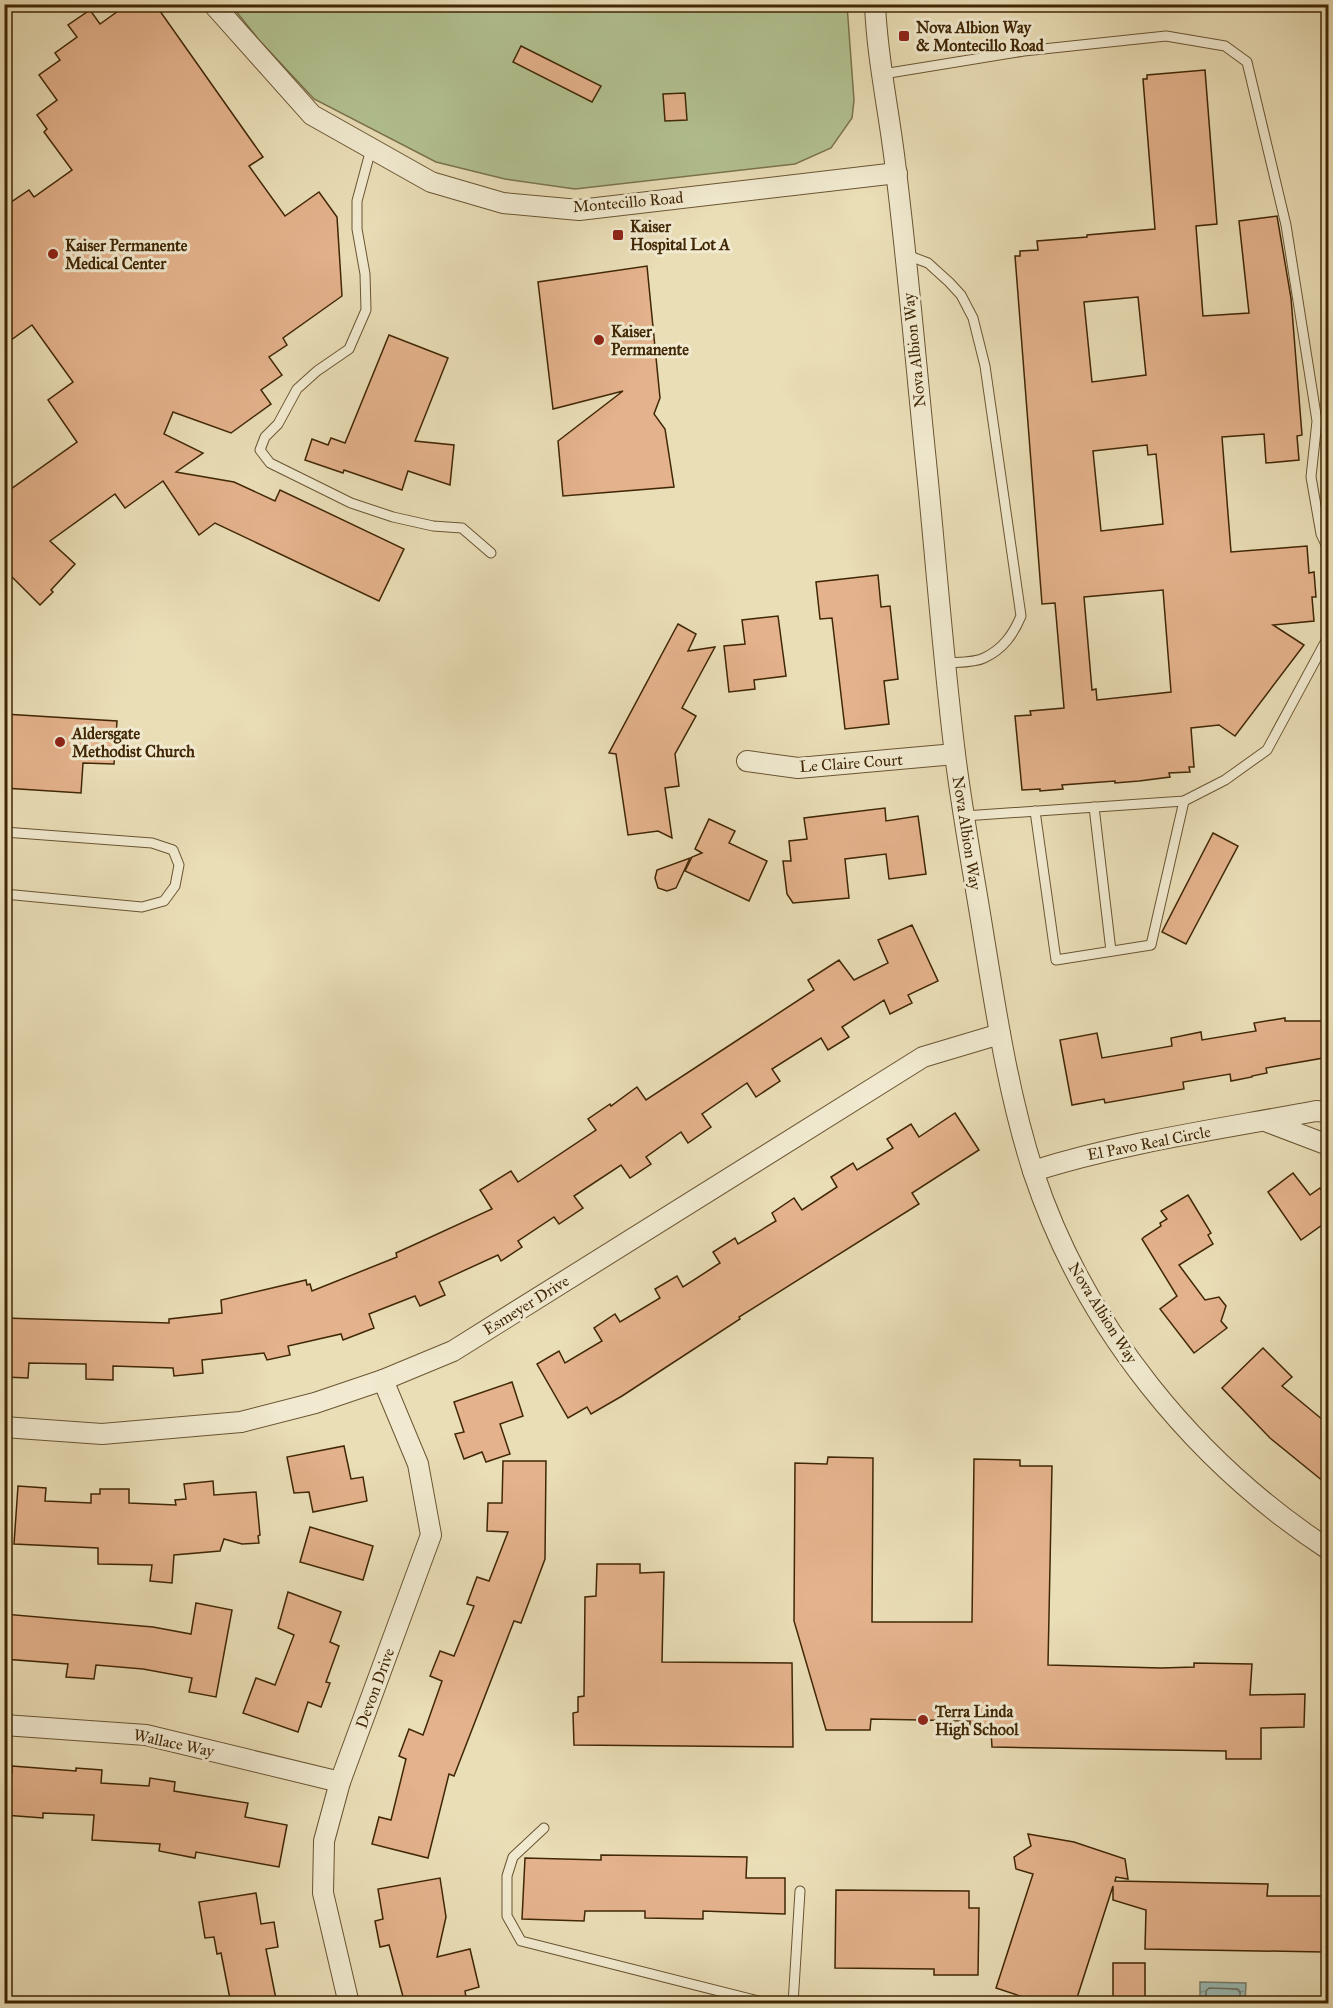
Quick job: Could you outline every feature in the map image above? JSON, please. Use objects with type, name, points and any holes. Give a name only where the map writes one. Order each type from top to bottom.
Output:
[{"type":"street","name":"Montecillo Road","points":[[213,4],[312,115],[431,182],[503,203],[579,210],[897,173]]},
{"type":"street","name":"Nova Albion Way","points":[[875,6],[897,173],[955,754],[1000,1034],[1012,1095],[1034,1171],[1066,1252],[1095,1305],[1145,1380],[1197,1441],[1247,1487],[1290,1523],[1329,1549]]},
{"type":"street","name":"Le Claire Court","points":[[747,761],[798,768],[955,754]]},
{"type":"street","name":"Esmeyer Drive","points":[[4,1427],[102,1434],[241,1422],[315,1403],[383,1380],[453,1351],[923,1057],[1000,1034]]},
{"type":"street","name":"El Pavo Real Circle","points":[[1034,1171],[1116,1148],[1316,1111],[1329,1112]]},
{"type":"street","points":[[1265,1121],[1329,1144]]},
{"type":"street","name":"Devon Drive","points":[[349,2004],[323,1893],[324,1841],[340,1782],[431,1534],[418,1464],[383,1380]]},
{"type":"street","name":"Wallace Way","points":[[4,1725],[146,1735],[340,1782]]},
{"type":"lane","points":[[58,4],[61,6],[67,4]]},
{"type":"lane","points":[[875,6],[905,4]]},
{"type":"lane","points":[[883,74],[1024,51],[1166,36],[1225,46],[1247,62],[1286,225],[1317,421],[1311,477],[1322,534],[1329,549]]},
{"type":"lane","points":[[371,148],[357,201],[357,229],[365,274],[366,310],[349,349],[317,371],[297,389],[278,424],[265,437],[260,450],[270,463],[351,503],[393,517],[433,526],[462,528],[491,553]]},
{"type":"lane","points":[[905,255],[928,263],[949,282],[961,295],[973,318],[986,366],[1021,616],[1013,633],[1002,645],[982,659],[946,663]]},
{"type":"lane","points":[[964,816],[1184,801],[1225,780],[1267,750],[1329,637]]},
{"type":"lane","points":[[1035,811],[1056,960],[1151,945],[1184,801]]},
{"type":"lane","points":[[1094,807],[1111,951]]},
{"type":"lane","points":[[4,832],[152,843],[173,850],[179,865],[175,886],[164,901],[142,907],[4,894]]},
{"type":"lane","points":[[544,1828],[513,1857],[507,1876],[507,1916],[521,1941],[770,2004]]},
{"type":"lane","points":[[793,2004],[800,1891]]},
{"type":"green space","points":[[231,5],[847,5],[854,100],[852,118],[831,148],[795,164],[575,189],[505,179],[436,162],[314,99],[259,40]]},
{"type":"water","points":[[1200,1982],[1246,1983],[1245,2003],[1200,2003]]},
{"type":"building","points":[[128,4],[155,4],[263,157],[249,166],[285,216],[319,192],[337,217],[342,296],[283,338],[287,345],[269,357],[282,375],[261,390],[271,404],[231,433],[173,412],[164,434],[203,453],[176,472],[234,482],[275,501],[280,490],[404,549],[379,601],[215,523],[199,535],[163,481],[125,508],[115,494],[50,541],[75,564],[40,605],[4,569],[4,494],[77,442],[48,400],[73,382],[32,325],[4,345],[4,207],[29,190],[34,197],[72,170],[44,132],[47,129],[37,115],[57,100],[39,75],[60,60],[55,53],[77,37],[68,25],[90,10],[100,24]]},
{"type":"building","points":[[521,46],[601,86],[592,102],[513,62]]},
{"type":"building","points":[[1205,70],[1217,224],[1196,226],[1203,316],[1249,313],[1239,221],[1277,216],[1291,298],[1302,435],[1297,436],[1299,460],[1266,463],[1264,434],[1222,437],[1231,552],[1307,546],[1309,573],[1314,572],[1316,597],[1312,597],[1314,621],[1273,625],[1304,645],[1235,736],[1219,725],[1191,728],[1194,767],[1189,767],[1190,772],[1169,773],[1170,777],[1139,781],[1062,785],[1063,789],[1040,791],[1040,789],[1022,790],[1015,716],[1031,715],[1030,711],[1064,708],[1055,603],[1042,604],[1015,256],[1020,256],[1020,251],[1038,250],[1037,241],[1155,229],[1143,79],[1147,79],[1147,75]],"holes":[[[1138,297],[1146,375],[1092,382],[1084,302]],[[1147,445],[1148,455],[1156,454],[1163,524],[1101,531],[1093,451]],[[1163,590],[1171,692],[1097,700],[1096,689],[1092,690],[1084,597]]]},
{"type":"building","points":[[685,93],[687,120],[665,121],[663,94]]},
{"type":"building","name":"Kaiser Permanente","points":[[647,266],[660,398],[654,414],[665,429],[674,487],[563,496],[558,441],[623,391],[553,409],[538,282]]},
{"type":"building","points":[[389,335],[448,358],[415,441],[454,445],[450,485],[408,471],[402,490],[344,470],[343,473],[305,460],[312,439],[328,445],[331,438],[345,443]]},
{"type":"building","points":[[878,575],[881,607],[890,606],[898,679],[884,681],[889,724],[845,729],[832,618],[820,619],[816,582]]},
{"type":"building","points":[[778,616],[786,676],[754,680],[755,689],[729,692],[724,646],[745,644],[742,620]]},
{"type":"building","points":[[678,624],[696,634],[688,651],[715,647],[682,708],[696,716],[675,754],[679,786],[665,788],[672,838],[658,831],[628,835],[616,754],[609,753]]},
{"type":"building","name":"Aldersgate Methodist Church","points":[[4,714],[117,721],[114,764],[83,763],[81,793],[4,788]]},
{"type":"building","points":[[885,808],[886,821],[918,816],[926,874],[889,879],[886,854],[845,859],[849,898],[793,903],[787,894],[783,861],[791,861],[789,841],[807,839],[804,818]]},
{"type":"building","points":[[709,819],[735,831],[729,843],[767,861],[749,901],[685,871],[692,857],[702,853],[695,849]]},
{"type":"building","points":[[1213,833],[1238,846],[1186,944],[1162,932]]},
{"type":"building","points":[[690,858],[676,888],[667,891],[658,888],[655,878],[657,870]]},
{"type":"building","points":[[912,925],[938,981],[908,995],[912,1003],[890,1014],[884,1000],[842,1027],[849,1037],[828,1050],[821,1038],[772,1069],[780,1081],[756,1097],[747,1083],[702,1114],[711,1127],[688,1143],[681,1132],[646,1157],[651,1164],[630,1178],[621,1165],[574,1196],[583,1208],[559,1224],[554,1217],[518,1241],[522,1247],[501,1261],[498,1255],[439,1282],[445,1295],[420,1306],[415,1296],[369,1314],[374,1328],[343,1340],[341,1334],[288,1346],[290,1355],[267,1360],[264,1353],[202,1360],[203,1373],[174,1376],[173,1368],[113,1366],[113,1380],[86,1379],[86,1364],[29,1363],[28,1378],[4,1377],[4,1318],[169,1323],[169,1319],[222,1313],[221,1300],[306,1280],[312,1291],[397,1257],[396,1253],[492,1209],[480,1190],[511,1171],[518,1182],[596,1130],[588,1119],[637,1087],[646,1100],[814,990],[808,980],[839,960],[854,980],[888,963],[878,940]]},
{"type":"building","points":[[1285,1018],[1285,1021],[1329,1021],[1329,1057],[1266,1068],[1267,1073],[1231,1081],[1230,1074],[1183,1082],[1184,1089],[1105,1103],[1104,1099],[1072,1105],[1060,1040],[1097,1033],[1102,1058],[1172,1046],[1171,1038],[1201,1032],[1202,1040],[1256,1031],[1254,1023]]},
{"type":"building","points":[[955,1113],[979,1150],[912,1193],[919,1204],[739,1317],[740,1319],[622,1396],[591,1414],[587,1407],[568,1418],[537,1364],[559,1351],[565,1363],[602,1341],[594,1328],[615,1314],[620,1322],[660,1298],[655,1289],[677,1276],[683,1287],[720,1263],[713,1252],[735,1238],[738,1244],[776,1221],[772,1213],[794,1198],[802,1210],[837,1187],[831,1177],[853,1163],[857,1170],[893,1148],[887,1139],[911,1124],[919,1137]]},
{"type":"building","points":[[1293,1173],[1310,1195],[1320,1188],[1329,1199],[1329,1220],[1301,1240],[1268,1192]]},
{"type":"building","points":[[1188,1195],[1211,1233],[1208,1235],[1213,1244],[1179,1265],[1205,1300],[1219,1297],[1226,1306],[1221,1321],[1227,1328],[1194,1353],[1160,1309],[1177,1296],[1142,1239],[1167,1219],[1161,1211]]},
{"type":"building","points":[[1263,1348],[1292,1377],[1282,1386],[1329,1425],[1329,1486],[1270,1438],[1222,1388]]},
{"type":"building","points":[[512,1382],[523,1416],[500,1424],[510,1454],[486,1462],[482,1452],[464,1459],[455,1434],[464,1432],[454,1402]]},
{"type":"building","points":[[344,1446],[351,1479],[363,1477],[367,1501],[313,1512],[309,1492],[294,1493],[287,1457]]},
{"type":"building","points":[[828,1457],[873,1458],[872,1622],[972,1622],[974,1459],[1020,1460],[1020,1466],[1052,1466],[1048,1665],[1161,1668],[1194,1667],[1194,1663],[1252,1664],[1250,1695],[1305,1694],[1304,1727],[1261,1728],[1261,1759],[1226,1759],[1226,1751],[992,1747],[991,1732],[970,1732],[970,1721],[871,1719],[870,1730],[826,1730],[794,1621],[795,1463],[827,1464]]},
{"type":"building","points":[[503,1461],[546,1461],[545,1559],[521,1623],[514,1621],[454,1776],[449,1774],[428,1858],[372,1844],[379,1817],[391,1820],[406,1759],[399,1756],[409,1729],[423,1735],[442,1681],[430,1676],[440,1651],[454,1656],[474,1606],[467,1604],[477,1577],[489,1581],[508,1532],[487,1531],[488,1503],[502,1503]]},
{"type":"building","points":[[213,1481],[214,1495],[256,1492],[259,1543],[242,1544],[224,1539],[220,1551],[174,1555],[172,1583],[150,1581],[152,1565],[98,1564],[98,1548],[14,1544],[18,1486],[46,1488],[45,1501],[91,1503],[91,1494],[100,1494],[100,1489],[129,1489],[129,1503],[176,1505],[175,1500],[186,1499],[184,1484]]},
{"type":"building","points":[[310,1527],[373,1546],[363,1580],[300,1562]]},
{"type":"building","points":[[597,1564],[640,1564],[640,1573],[664,1572],[662,1662],[792,1663],[793,1747],[574,1745],[573,1713],[578,1712],[578,1697],[584,1696],[585,1597],[596,1596]]},
{"type":"building","points":[[288,1592],[341,1612],[330,1642],[339,1646],[326,1682],[330,1683],[321,1707],[308,1702],[298,1732],[243,1713],[256,1678],[275,1685],[294,1635],[278,1628]]},
{"type":"building","points":[[196,1603],[232,1610],[216,1697],[189,1692],[192,1678],[143,1669],[96,1665],[94,1679],[66,1677],[68,1664],[4,1659],[4,1614],[153,1627],[191,1634]]},
{"type":"building","points":[[12,1766],[76,1771],[76,1768],[102,1770],[101,1783],[149,1786],[150,1778],[175,1782],[174,1791],[248,1803],[245,1817],[287,1825],[279,1867],[196,1852],[195,1858],[159,1851],[160,1844],[92,1840],[94,1815],[43,1813],[43,1818],[4,1815],[4,1772],[12,1773]]},
{"type":"building","points":[[1028,1834],[1074,1842],[1125,1859],[1128,1879],[1116,1877],[1115,1881],[1268,1884],[1267,1896],[1324,1896],[1323,1952],[1145,1949],[1146,1910],[1113,1900],[1113,1886],[1075,2004],[1044,2004],[996,1988],[1033,1874],[1016,1869],[1014,1857],[1031,1846]]},
{"type":"building","points":[[601,1855],[747,1857],[746,1878],[785,1878],[785,1914],[703,1911],[703,1919],[645,1918],[645,1911],[585,1911],[584,1921],[522,1919],[525,1858],[601,1860]]},
{"type":"building","points":[[440,1878],[446,1917],[437,1957],[470,1949],[479,1987],[465,1991],[467,2004],[405,2004],[389,1945],[380,1947],[375,1921],[383,1919],[378,1889]]},
{"type":"building","points":[[836,1890],[969,1891],[969,1908],[979,1908],[978,1975],[934,1975],[934,1969],[835,1968]]},
{"type":"building","points":[[256,1893],[261,1924],[274,1922],[278,1947],[266,1949],[277,2004],[231,2004],[221,1953],[217,1954],[214,1937],[205,1938],[199,1902]]},
{"type":"building","points":[[1113,1963],[1145,1963],[1145,2004],[1113,2004]]},
{"type":"place","name":"Nova Albion Way & Montecillo Road","points":[[904,36]]},
{"type":"place","name":"Kaiser Hospital Lot A","points":[[618,235]]},
{"type":"place","name":"Kaiser Permanente Medical Center","points":[[53,254]]},
{"type":"place","name":"Kaiser Permanente","points":[[599,340]]},
{"type":"place","name":"Aldersgate Methodist Church","points":[[60,742]]},
{"type":"place","name":"Terra Linda High School","points":[[923,1720]]}]
